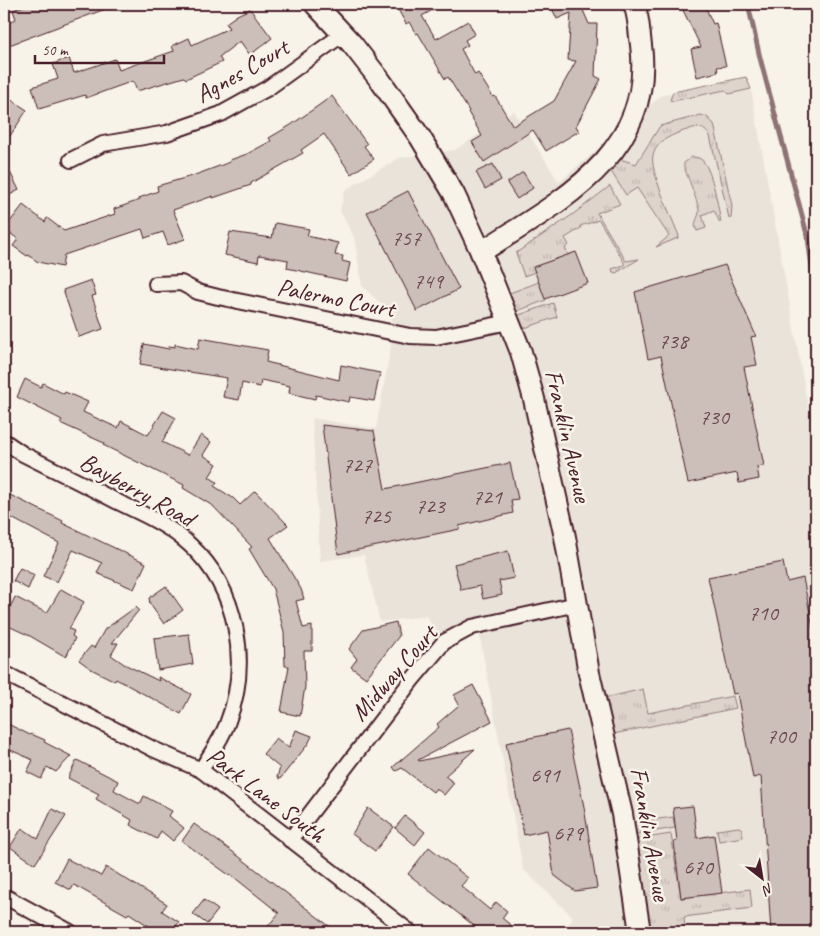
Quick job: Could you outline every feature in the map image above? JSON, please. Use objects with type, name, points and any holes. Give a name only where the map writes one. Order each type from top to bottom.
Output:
[{"type":"main road","name":"Franklin Avenue","points":[[315,4],[343,34],[380,80],[420,137],[454,194],[482,252],[521,352],[534,399],[565,537],[590,673],[622,817],[640,932]]},
{"type":"main road","points":[[482,252],[573,191],[609,157],[625,135],[634,113],[641,86],[643,58],[637,11],[634,4]]},
{"type":"street","name":"Agnes Court","points":[[71,160],[103,144],[166,133],[221,114],[268,88],[343,34]]},
{"type":"street","name":"Palermo Court","points":[[156,284],[181,283],[198,292],[218,297],[410,336],[436,337],[509,322]]},
{"type":"street","name":"Bayberry Road","points":[[4,441],[23,454],[162,524],[189,544],[208,565],[232,611],[236,625],[239,668],[235,696],[227,724],[202,770]]},
{"type":"street","name":"Midway Court","points":[[290,840],[412,680],[444,642],[472,627],[577,604]]},
{"type":"street","name":"Park Lane South","points":[[4,673],[153,750],[202,770],[410,932]]},
{"type":"street","points":[[4,896],[70,932]]},
{"type":"shaded area","points":[[746,77],[751,89],[816,452],[816,932],[564,932],[573,917],[523,869],[477,622],[442,639],[426,616],[380,622],[364,555],[320,561],[312,418],[376,429],[391,346],[391,313],[362,286],[354,237],[340,211],[345,190],[399,158],[455,150],[514,111],[559,182],[662,95]]},
{"type":"green space","points":[[746,77],[751,89],[729,94],[725,90],[673,101],[670,100],[673,92]]},
{"type":"green space","points":[[701,115],[707,117],[714,124],[732,206],[731,219],[729,218],[710,136],[705,130],[697,128],[677,133],[658,145],[653,155],[653,162],[658,183],[679,236],[656,247],[669,236],[637,188],[626,195],[605,162],[610,156],[636,164],[660,126]]},
{"type":"green space","points":[[692,157],[701,159],[707,166],[715,190],[721,222],[714,210],[702,215],[706,228],[697,231],[695,223],[699,211],[684,167],[684,163]]},
{"type":"green space","points":[[610,186],[620,204],[597,213],[626,261],[639,259],[616,273],[613,272],[612,269],[624,265],[624,262],[599,220],[580,226],[581,228],[565,238],[569,245],[565,248],[568,255],[534,267],[535,272],[524,276],[516,253],[572,215]]},
{"type":"green space","points":[[539,282],[546,300],[507,315],[499,297]]},
{"type":"green space","points":[[553,303],[557,317],[513,332],[508,319]]},
{"type":"green space","points":[[643,689],[648,713],[733,696],[736,708],[604,736],[596,700]]},
{"type":"green space","points":[[673,817],[675,828],[625,836],[623,824]]},
{"type":"green space","points":[[739,827],[742,829],[743,837],[719,841],[717,830]]},
{"type":"green space","points":[[671,834],[681,898],[750,889],[752,908],[684,917],[685,932],[639,932],[626,841]]},
{"type":"building","points":[[29,4],[116,5],[4,47],[4,24],[16,19],[13,10]]},
{"type":"building","points":[[395,4],[443,4],[422,16],[436,39],[468,21],[475,34],[465,40],[468,45],[461,49],[475,75],[478,73],[493,97],[495,96],[513,126],[554,101],[576,61],[568,60],[571,13],[557,19],[550,4],[591,4],[582,8],[589,24],[597,24],[595,76],[601,79],[576,126],[579,131],[546,151],[533,130],[484,162],[472,142],[482,136],[469,111],[448,77],[445,79],[418,33],[416,34],[409,22],[406,24]]},
{"type":"building","points":[[680,4],[704,4],[713,24],[716,23],[726,66],[717,67],[718,72],[697,77],[691,49],[701,47]]},
{"type":"building","points":[[250,9],[272,38],[250,55],[240,41],[219,57],[222,62],[186,79],[184,77],[137,91],[133,81],[86,98],[85,95],[39,109],[32,87],[58,79],[53,64],[69,58],[74,73],[115,59],[119,70],[174,51],[172,46],[189,38],[192,45],[229,28],[226,23]]},
{"type":"building","points":[[4,95],[27,110],[4,145]]},
{"type":"building","points":[[332,96],[367,144],[364,146],[374,159],[351,174],[324,134],[301,150],[303,153],[251,183],[251,185],[173,210],[185,239],[168,245],[163,232],[145,238],[142,229],[64,255],[62,267],[38,262],[13,246],[18,239],[7,231],[6,227],[23,205],[45,222],[47,218],[64,231],[115,214],[114,209],[140,200],[139,198],[158,191],[157,186],[230,162],[230,160],[247,154],[271,141],[269,138]]},
{"type":"building","points":[[4,160],[19,190],[4,198]]},
{"type":"building","points":[[493,164],[501,180],[485,189],[476,172]]},
{"type":"building","points":[[523,172],[533,188],[517,199],[507,183]]},
{"type":"building","points":[[408,191],[459,289],[417,311],[367,212]]},
{"type":"building","points":[[275,223],[309,229],[307,236],[338,243],[335,255],[343,256],[342,261],[350,263],[346,281],[287,268],[288,260],[259,255],[258,262],[225,255],[230,232],[272,238]]},
{"type":"building","points":[[576,252],[588,283],[545,299],[533,267]]},
{"type":"building","points":[[725,265],[756,336],[751,337],[757,365],[744,367],[764,466],[757,467],[759,479],[739,483],[737,473],[688,483],[661,356],[648,359],[635,292]]},
{"type":"building","points":[[91,280],[96,295],[92,296],[103,329],[79,337],[63,290]]},
{"type":"building","points":[[200,338],[268,350],[266,362],[339,380],[341,365],[380,373],[374,401],[350,397],[349,402],[316,395],[315,399],[289,393],[290,386],[261,380],[260,387],[242,383],[239,400],[223,397],[227,378],[140,364],[144,344],[169,349],[169,346],[175,347],[175,344],[198,349]]},
{"type":"building","points":[[25,379],[41,387],[43,383],[64,394],[65,392],[88,402],[83,412],[118,428],[121,421],[148,435],[163,411],[176,418],[162,442],[188,455],[201,435],[211,442],[203,455],[217,464],[209,477],[217,482],[214,486],[233,498],[240,505],[255,491],[288,525],[270,538],[301,589],[304,599],[296,601],[303,628],[312,626],[312,651],[304,651],[305,687],[300,716],[281,712],[289,666],[285,666],[284,632],[273,589],[249,549],[252,547],[213,506],[183,488],[184,485],[103,445],[104,443],[60,423],[62,420],[17,397]]},
{"type":"building","points":[[322,425],[374,431],[385,489],[510,463],[518,499],[511,500],[513,513],[459,526],[460,529],[338,554]]},
{"type":"building","points":[[4,492],[63,521],[62,523],[146,563],[134,589],[97,573],[102,563],[73,550],[57,582],[43,576],[59,543],[4,514]]},
{"type":"building","points":[[508,551],[514,578],[499,581],[502,595],[483,599],[480,586],[461,590],[454,564]]},
{"type":"building","points":[[783,562],[787,582],[803,578],[816,643],[816,932],[771,932],[761,776],[753,778],[737,693],[733,694],[708,577]]},
{"type":"building","points":[[20,568],[34,575],[28,589],[13,581]]},
{"type":"building","points":[[166,586],[183,610],[164,624],[150,604],[149,598]]},
{"type":"building","points":[[61,589],[84,602],[69,629],[74,631],[72,636],[75,638],[66,657],[30,636],[4,624],[4,620],[15,597],[47,613]]},
{"type":"building","points":[[136,607],[139,610],[112,643],[118,643],[111,655],[124,664],[159,681],[158,677],[191,694],[181,714],[116,679],[115,681],[91,669],[79,660],[91,646],[94,648],[105,629]]},
{"type":"building","points":[[396,622],[399,636],[366,678],[351,667],[357,659],[349,649],[363,630]]},
{"type":"building","points":[[189,634],[193,664],[158,670],[154,638]]},
{"type":"building","points":[[473,685],[492,721],[418,760],[475,749],[445,776],[454,783],[444,795],[436,788],[433,792],[402,768],[396,771],[393,767],[439,727],[437,724],[459,705],[454,695]]},
{"type":"building","points":[[4,722],[45,740],[44,742],[71,756],[56,772],[47,767],[41,779],[27,772],[33,760],[4,747]]},
{"type":"building","points":[[296,730],[312,736],[308,744],[280,779],[277,777],[280,768],[263,754],[276,738],[289,748]]},
{"type":"building","points":[[568,730],[584,807],[597,888],[575,891],[554,875],[547,830],[524,835],[506,743]]},
{"type":"building","points":[[77,760],[118,781],[114,790],[140,804],[144,796],[172,811],[169,816],[184,828],[173,841],[161,831],[157,839],[130,825],[132,820],[96,799],[99,794],[68,778]]},
{"type":"building","points":[[693,806],[697,838],[714,835],[722,893],[681,898],[674,842],[677,841],[673,808]]},
{"type":"building","points":[[368,808],[394,827],[375,851],[352,834]]},
{"type":"building","points":[[52,809],[66,816],[35,864],[10,847],[22,828],[38,839]]},
{"type":"building","points":[[405,816],[425,832],[415,845],[395,828]]},
{"type":"building","points":[[194,824],[337,932],[263,932],[279,913],[230,874],[182,841]]},
{"type":"building","points":[[429,847],[468,878],[461,886],[490,910],[496,902],[507,911],[502,918],[519,932],[482,932],[408,874]]},
{"type":"building","points":[[67,859],[101,876],[106,867],[167,904],[162,911],[179,922],[172,932],[158,932],[129,913],[127,915],[74,885],[71,890],[55,882]]},
{"type":"building","points":[[204,900],[218,910],[207,924],[193,914]]},
{"type":"waterway","points":[[748,4],[760,58],[808,238],[816,296]]}]
